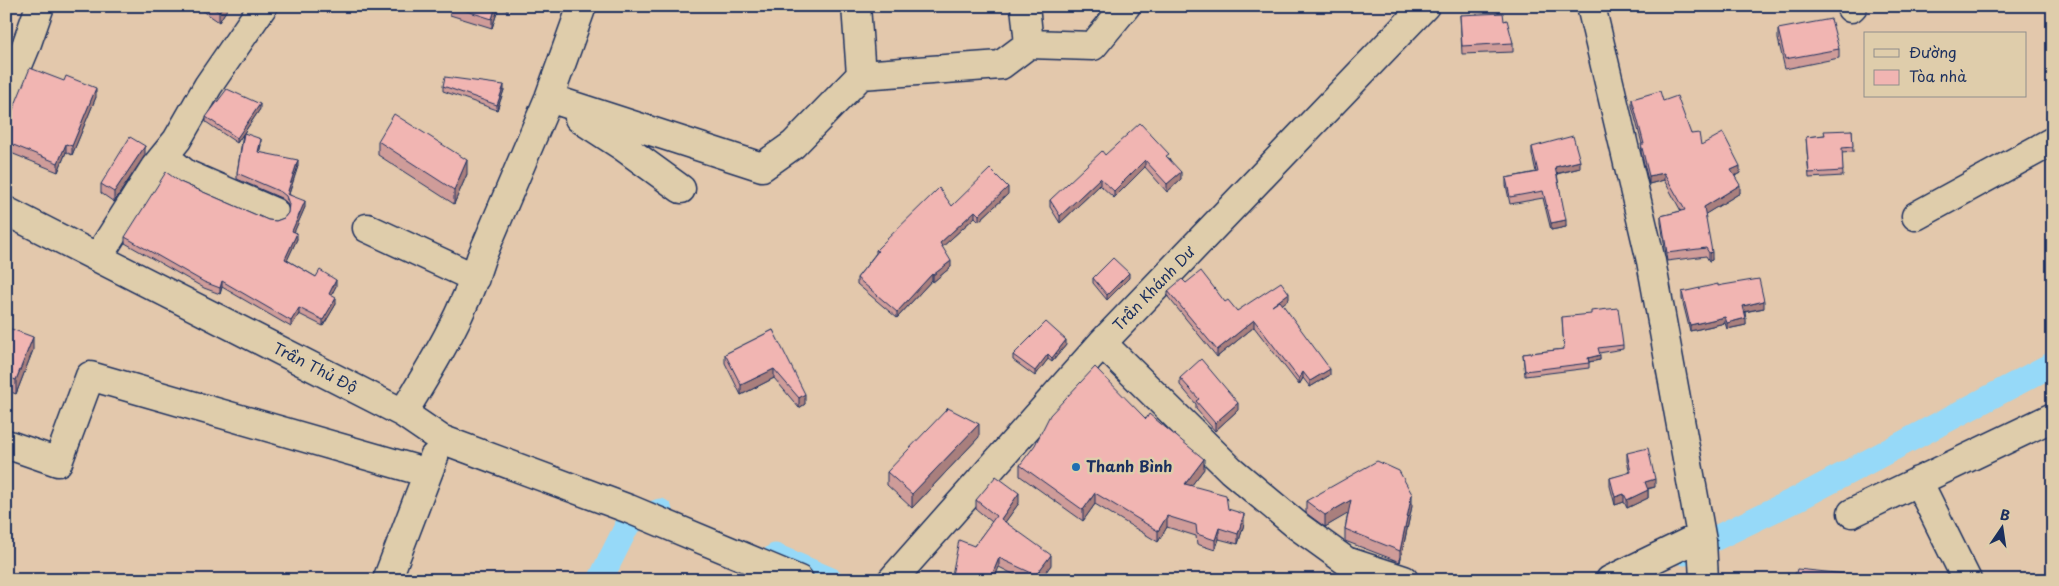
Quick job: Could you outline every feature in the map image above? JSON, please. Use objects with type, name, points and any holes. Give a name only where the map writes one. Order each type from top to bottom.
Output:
[{"type":"street","points":[[6,94],[40,6]]},
{"type":"street","points":[[98,257],[155,167],[177,140],[208,86],[263,6]]},
{"type":"street","points":[[403,413],[442,348],[475,278],[481,258],[549,98],[582,6]]},
{"type":"street","points":[[856,6],[861,75]]},
{"type":"street","points":[[1025,6],[1029,44]]},
{"type":"street","points":[[549,98],[762,167],[793,145],[861,75],[1001,65],[1029,44],[1092,46],[1126,6]]},
{"type":"street","name":"Trần Khánh Dư","points":[[892,580],[1102,342],[1425,6]]},
{"type":"street","points":[[1591,6],[1651,261],[1702,553],[1610,580]]},
{"type":"street","points":[[549,98],[681,188]]},
{"type":"street","points":[[1916,216],[2053,141]]},
{"type":"street","points":[[164,156],[186,174],[274,212]]},
{"type":"street","name":"Trần Thủ Độ","points":[[6,211],[403,413],[441,439],[629,509],[799,580]]},
{"type":"street","points":[[367,228],[475,278]]},
{"type":"street","points":[[1102,342],[1224,463],[1298,528],[1346,560],[1404,580]]},
{"type":"street","points":[[6,444],[58,462],[90,376],[428,473]]},
{"type":"street","points":[[1852,513],[2053,417]]},
{"type":"street","points":[[387,580],[441,439]]},
{"type":"street","points":[[1918,481],[1967,580]]},
{"type":"building","points":[[210,6],[223,6],[219,12]]},
{"type":"building","points":[[451,6],[496,6],[492,19]]},
{"type":"building","points":[[1503,13],[1504,21],[1507,20],[1513,43],[1462,46],[1460,15]]},
{"type":"building","points":[[1831,19],[1839,49],[1785,59],[1778,29]]},
{"type":"building","points":[[30,68],[64,81],[66,76],[96,88],[72,146],[66,144],[58,163],[6,142],[6,127]]},
{"type":"building","points":[[445,77],[504,85],[497,105],[443,86]]},
{"type":"building","points":[[227,89],[260,104],[237,138],[206,117]]},
{"type":"building","points":[[1660,91],[1663,101],[1677,96],[1691,134],[1699,133],[1701,145],[1723,133],[1740,166],[1731,170],[1740,185],[1704,207],[1712,252],[1709,253],[1706,248],[1667,253],[1661,216],[1685,210],[1664,173],[1649,176],[1641,144],[1644,144],[1632,99]]},
{"type":"building","points":[[394,114],[467,160],[454,190],[378,141]]},
{"type":"building","points":[[1140,123],[1169,154],[1166,156],[1181,172],[1167,184],[1145,160],[1114,191],[1100,178],[1060,216],[1050,200],[1102,151],[1105,155]]},
{"type":"building","points":[[1852,130],[1853,147],[1842,148],[1843,171],[1809,173],[1806,137],[1825,135],[1824,131]]},
{"type":"building","points":[[244,133],[261,139],[258,152],[298,160],[287,194],[305,201],[292,231],[297,233],[285,259],[316,277],[320,270],[336,280],[329,294],[336,298],[323,320],[299,308],[291,321],[222,281],[220,288],[204,282],[125,237],[166,172],[180,182],[268,220],[276,221],[284,218],[288,213],[289,204],[286,196],[237,173]]},
{"type":"building","points":[[1573,136],[1580,161],[1555,167],[1566,220],[1551,223],[1543,191],[1510,197],[1506,178],[1538,172],[1532,147]]},
{"type":"building","points":[[130,137],[145,146],[114,192],[101,184]]},
{"type":"building","points":[[990,169],[1008,187],[979,215],[975,211],[940,243],[951,261],[932,274],[897,312],[857,278],[878,251],[876,250],[939,188],[952,206]]},
{"type":"building","points":[[1113,258],[1129,273],[1107,295],[1093,278]]},
{"type":"building","points":[[1201,271],[1225,302],[1228,300],[1237,311],[1281,282],[1289,293],[1272,306],[1280,301],[1330,369],[1310,381],[1303,372],[1299,379],[1254,320],[1217,350],[1168,291],[1182,279],[1186,283]]},
{"type":"building","points":[[1759,279],[1764,301],[1743,306],[1746,318],[1727,323],[1725,317],[1690,325],[1682,292],[1718,284],[1718,286]]},
{"type":"building","points":[[1618,308],[1623,345],[1598,348],[1600,355],[1588,358],[1589,363],[1525,371],[1523,354],[1564,349],[1562,317],[1591,314],[1591,311]]},
{"type":"building","points":[[1046,322],[1066,340],[1052,358],[1048,354],[1035,371],[1013,355]]},
{"type":"building","points":[[6,327],[33,337],[16,380],[6,377]]},
{"type":"building","points":[[773,330],[805,394],[799,398],[774,369],[741,385],[725,354]]},
{"type":"building","points":[[1201,359],[1238,403],[1215,423],[1196,401],[1199,399],[1180,378]]},
{"type":"building","points":[[1095,367],[1146,419],[1149,414],[1204,459],[1185,484],[1226,495],[1228,509],[1244,514],[1238,534],[1219,528],[1215,540],[1197,534],[1196,525],[1167,516],[1158,531],[1095,493],[1083,510],[1020,465],[1035,445],[1050,415]]},
{"type":"building","points":[[948,408],[979,424],[912,494],[887,472]]},
{"type":"building","points":[[1648,448],[1655,479],[1645,482],[1648,490],[1627,500],[1624,494],[1615,497],[1610,478],[1631,472],[1627,453]]},
{"type":"building","points":[[1377,461],[1399,471],[1412,494],[1400,551],[1345,529],[1351,500],[1325,515],[1306,501]]},
{"type":"building","points":[[996,476],[1019,493],[1001,519],[1051,555],[1036,575],[999,558],[990,580],[951,580],[959,540],[974,546],[996,516],[976,500]]},
{"type":"building","points":[[1797,569],[1875,577],[1874,580],[1794,580]]},
{"type":"waterway","points":[[1685,553],[1801,497],[2053,364]]},
{"type":"waterway","points":[[600,580],[629,522],[660,511]]},
{"type":"waterway","points":[[775,556],[831,580]]},
{"type":"place","name":"Thanh Bình","points":[[1076,467]]}]
